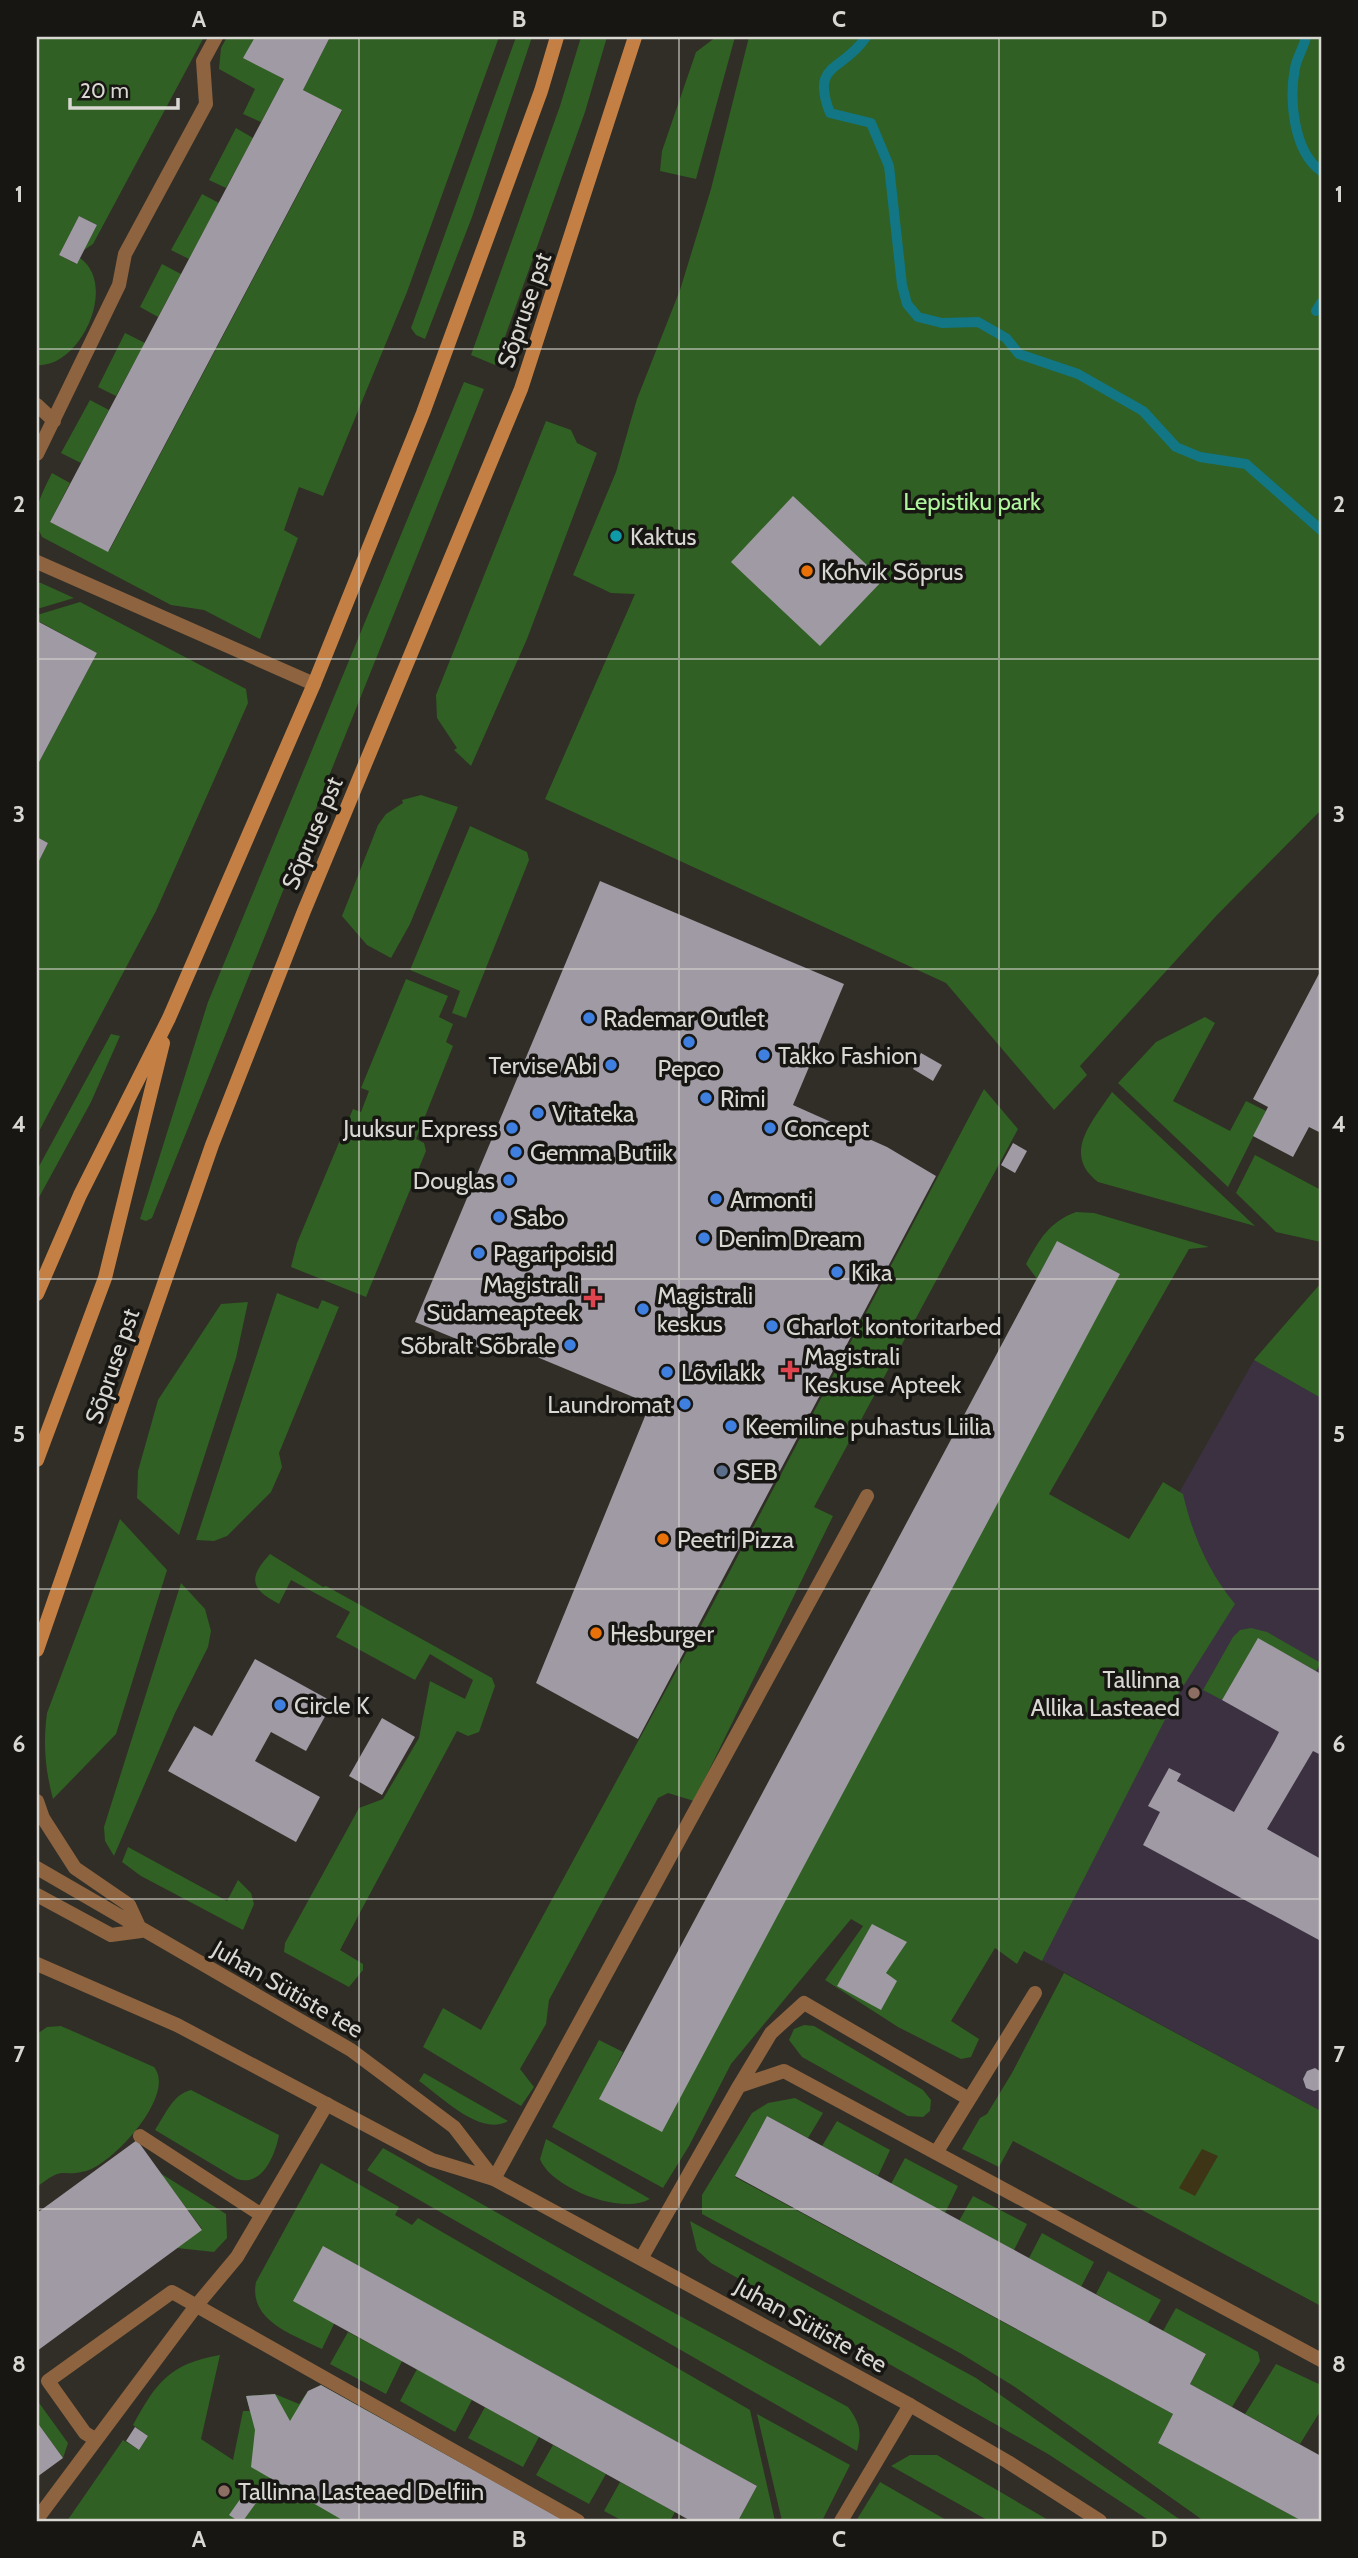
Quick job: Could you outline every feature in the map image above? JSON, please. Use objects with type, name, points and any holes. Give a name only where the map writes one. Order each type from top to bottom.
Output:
[{"type":"main road","points":[[37,1294],[80,1195],[169,1017],[314,684],[424,413],[541,91],[557,37]]},
{"type":"main road","name":"Sõpruse pst","points":[[37,1650],[212,1145],[304,911],[521,389],[635,37]]},
{"type":"main road","points":[[37,1460],[105,1278],[169,1017]]},
{"type":"street","points":[[37,454],[119,285],[125,254],[206,104],[203,61],[216,37]]},
{"type":"street","points":[[37,405],[54,421]]},
{"type":"street","points":[[37,562],[314,684]]},
{"type":"street","points":[[494,2179],[867,1496]]},
{"type":"street","points":[[37,1801],[43,1818],[75,1868],[129,1905],[141,1931],[111,1935],[37,1895]]},
{"type":"street","name":"Juhan Sütiste tee","points":[[37,1868],[141,1931],[351,2050],[454,2127],[494,2179]]},
{"type":"street","name":"Juhan Sütiste tee","points":[[40,1969],[177,2025],[432,2160],[494,2179],[642,2257],[910,2405],[1008,2462],[1100,2521]]},
{"type":"street","points":[[936,2153],[1035,1993]]},
{"type":"street","points":[[642,2257],[771,2033],[804,2003],[969,2099]]},
{"type":"street","points":[[739,2086],[784,2071],[1321,2360]]},
{"type":"street","points":[[37,2519],[196,2306],[237,2257],[327,2104]]},
{"type":"street","points":[[140,2136],[260,2214]]},
{"type":"street","points":[[95,2440],[85,2433],[48,2381],[172,2292],[578,2521]]},
{"type":"street","points":[[841,2521],[910,2405]]},
{"type":"shaded area","name":"Tallinna Allika Lasteaed","points":[[1254,1360],[1321,1398],[1321,2111],[945,1908]]},
{"type":"green space","points":[[37,37],[204,37],[93,244],[84,250],[97,225],[79,216],[59,255],[76,264],[80,258],[91,271],[96,287],[95,305],[89,324],[67,354],[53,363],[37,365]]},
{"type":"green space","points":[[227,37],[255,37],[244,58],[284,79],[261,122],[243,114],[255,89],[219,69],[221,48]]},
{"type":"green space","points":[[330,37],[499,37],[407,292],[323,496],[299,487],[284,530],[298,538],[260,639],[204,610],[171,605],[42,537],[37,512],[52,473],[70,483],[50,522],[109,551],[342,111],[303,90]]},
{"type":"green space","points":[[516,37],[532,37],[472,217],[425,339],[416,335],[411,328]]},
{"type":"green space","points":[[581,37],[607,37],[585,112],[495,365],[471,355],[560,106]]},
{"type":"green space","points":[[716,37],[735,37],[696,179],[660,171],[662,151],[696,52]]},
{"type":"green space","name":"Lepistiku park","points":[[749,37],[1321,37],[1321,810],[1217,915],[1080,1066],[1087,1075],[1054,1110],[946,983],[545,799],[635,594],[611,593],[573,575],[616,472],[637,399],[680,290],[711,189]]},
{"type":"green space","points":[[236,128],[253,138],[226,188],[209,180]]},
{"type":"green space","points":[[202,194],[219,203],[189,259],[171,250]]},
{"type":"green space","points":[[162,264],[181,274],[158,317],[140,307]]},
{"type":"green space","points":[[125,333],[145,343],[116,396],[98,387]]},
{"type":"green space","points":[[464,382],[484,389],[152,1218],[146,1221],[140,1219],[208,1002]]},
{"type":"green space","points":[[90,400],[109,410],[81,463],[61,453]]},
{"type":"green space","points":[[546,421],[571,430],[577,443],[597,453],[527,639],[471,766],[454,750],[457,748],[437,718],[436,695]]},
{"type":"green space","points":[[37,583],[41,583],[74,598],[37,609]]},
{"type":"green space","points":[[80,602],[246,689],[248,703],[156,911],[37,1135],[37,865],[48,843],[37,837],[37,766],[97,653],[40,622],[37,626],[37,615]]},
{"type":"green space","points":[[421,795],[458,807],[410,924],[391,958],[367,945],[342,916],[378,825],[386,814],[403,803],[402,800]]},
{"type":"green space","points":[[470,826],[527,852],[529,860],[466,1018],[452,1013],[460,991],[410,970]]},
{"type":"green space","points":[[406,979],[448,996],[439,1017],[453,1024],[446,1042],[453,1046],[416,1139],[424,1143],[426,1151],[366,1297],[291,1267],[297,1243],[353,1109],[361,1112],[369,1091],[361,1088]]},
{"type":"green space","points":[[1205,1017],[1215,1023],[1173,1101],[1230,1131],[1246,1101],[1266,1111],[1228,1187],[1118,1083],[1156,1042]]},
{"type":"green space","points":[[111,1034],[120,1036],[91,1102],[37,1201],[37,1170]]},
{"type":"green space","points":[[984,1089],[1018,1129],[814,1507],[833,1516],[694,1801],[668,1793],[658,1798],[549,2000],[546,2024],[520,2069],[534,2087],[521,2106],[423,2047],[443,2008],[481,2030],[710,1609]]},
{"type":"green space","points":[[1112,1092],[1255,1226],[1098,1182],[1087,1171],[1081,1149],[1089,1126]]},
{"type":"green space","points":[[1255,1155],[1321,1190],[1321,1242],[1276,1232],[1236,1193]]},
{"type":"green space","points":[[1076,1212],[1094,1213],[1209,1247],[1189,1249],[1049,1494],[1129,1539],[1163,1482],[1183,1494],[1191,1524],[1203,1552],[1217,1579],[1235,1604],[1177,1696],[1042,1961],[1024,1951],[1017,1964],[995,1948],[951,2021],[979,2039],[971,2057],[961,2059],[898,2027],[825,1980],[863,1926],[851,1919],[731,2064],[689,2146],[663,2188],[552,2127],[599,2040],[623,2052],[600,2099],[1037,1279],[1026,1264],[1046,1233],[1059,1221]]},
{"type":"green space","points":[[1321,1283],[1321,1398],[1254,1360]]},
{"type":"green space","points":[[277,1293],[318,1309],[322,1300],[339,1307],[279,1453],[282,1467],[271,1492],[227,1536],[214,1541],[196,1540]]},
{"type":"green space","points":[[248,1302],[236,1358],[179,1535],[137,1498],[138,1471],[158,1400],[221,1304]]},
{"type":"green space","points":[[120,1519],[167,1570],[116,1734],[53,1799],[46,1756],[47,1713]]},
{"type":"green space","points":[[270,1554],[323,1587],[326,1586],[492,1678],[495,1686],[479,1732],[468,1736],[457,1731],[340,1950],[363,1964],[363,1970],[349,1987],[284,1952],[285,1943],[359,1808],[383,1799],[419,1738],[430,1681],[465,1699],[473,1680],[430,1654],[415,1680],[336,1637],[350,1612],[291,1580],[279,1604],[269,1599],[255,1582],[258,1570]]},
{"type":"green space","points":[[181,1583],[205,1609],[211,1631],[208,1647],[175,1713],[114,1856],[105,1841],[104,1827]]},
{"type":"green space","points":[[1251,1628],[1267,1632],[1321,1663],[1316,1671],[1258,1639],[1222,1700],[1203,1690],[1233,1637],[1240,1630]]},
{"type":"green space","points":[[128,1847],[227,1901],[238,1880],[251,1893],[254,1904],[243,1930],[141,1876],[122,1862]]},
{"type":"green space","points":[[1064,1973],[1321,2111],[1321,2306],[1013,2141],[999,2167],[962,2149],[1012,2073]]},
{"type":"green space","points":[[804,2025],[814,2026],[923,2090],[931,2100],[930,2111],[923,2117],[908,2116],[802,2057],[789,2040],[794,2029]]},
{"type":"green space","points":[[61,2026],[154,2067],[159,2079],[157,2094],[139,2127],[111,2156],[98,2166],[77,2173],[58,2174],[37,2187],[37,2034],[47,2027]]},
{"type":"green space","points":[[424,2073],[508,2121],[485,2124],[461,2113],[419,2081]]},
{"type":"green space","points":[[191,2090],[279,2135],[271,2160],[260,2174],[246,2180],[237,2179],[155,2130],[174,2100]]},
{"type":"green space","points":[[795,2098],[823,2113],[808,2138],[767,2116],[735,2177],[1173,2414],[1158,2443],[1302,2521],[1204,2521],[1015,2387],[960,2353],[702,2214],[702,2195],[752,2113],[768,2103]]},
{"type":"green space","points":[[837,2121],[890,2150],[878,2176],[822,2146]]},
{"type":"green space","points":[[546,2139],[650,2199],[622,2204],[588,2196],[572,2188],[557,2179],[540,2159]]},
{"type":"green space","points":[[383,2148],[656,2303],[848,2407],[859,2428],[857,2451],[367,2170]]},
{"type":"green space","points":[[905,2158],[958,2186],[945,2213],[891,2184]]},
{"type":"green space","points":[[321,2163],[399,2207],[395,2215],[412,2225],[418,2218],[750,2410],[775,2521],[738,2521],[757,2486],[324,2247],[334,2324],[322,2349],[276,2325],[259,2307],[255,2296],[256,2282]]},
{"type":"green space","points":[[160,2173],[226,2214],[227,2238],[214,2252],[177,2248],[202,2229]]},
{"type":"green space","points":[[973,2196],[1027,2224],[1014,2250],[959,2221]]},
{"type":"green space","points":[[690,2221],[976,2378],[1182,2521],[1150,2521],[1048,2454],[711,2263],[697,2250]]},
{"type":"green space","points":[[1042,2233],[1094,2262],[1081,2287],[1029,2258]]},
{"type":"green space","points":[[1108,2271],[1161,2300],[1148,2323],[1096,2294]]},
{"type":"green space","points":[[1176,2308],[1258,2352],[1260,2361],[1232,2407],[1190,2384],[1206,2354],[1163,2331]]},
{"type":"green space","points":[[348,2332],[402,2361],[386,2394],[330,2364]]},
{"type":"green space","points":[[220,2355],[201,2439],[233,2460],[243,2411],[250,2411],[246,2396],[275,2394],[299,2404],[308,2391],[321,2385],[565,2521],[67,2521],[123,2440],[139,2450],[148,2436],[133,2425],[158,2386],[167,2377],[189,2364]]},
{"type":"green space","points":[[1276,2364],[1321,2385],[1321,2410],[1300,2444],[1245,2414]]},
{"type":"green space","points":[[417,2369],[472,2400],[455,2432],[400,2401]]},
{"type":"green space","points":[[37,2400],[68,2443],[63,2458],[37,2422]]},
{"type":"green space","points":[[485,2407],[539,2437],[523,2467],[468,2438]]},
{"type":"green space","points":[[757,2414],[850,2465],[822,2521],[782,2521]]},
{"type":"green space","points":[[553,2445],[606,2474],[589,2504],[536,2475]]},
{"type":"green space","points":[[910,2455],[937,2455],[1050,2521],[989,2521],[891,2466]]},
{"type":"green space","points":[[620,2482],[675,2512],[670,2521],[623,2521],[604,2511]]},
{"type":"green space","points":[[880,2482],[948,2521],[856,2521]]},
{"type":"sand","points":[[1202,2149],[1218,2156],[1195,2196],[1179,2188]]},
{"type":"building","points":[[255,37],[330,37],[303,90],[342,110],[108,552],[50,522],[284,79],[243,58]]},
{"type":"building","points":[[79,216],[97,225],[77,264],[59,255]]},
{"type":"building","name":"Kohvik Sõprus","points":[[793,496],[883,580],[820,646],[731,562]]},
{"type":"building","points":[[39,622],[97,653],[37,766],[37,626]]},
{"type":"building","points":[[37,837],[48,843],[37,865]]},
{"type":"building","name":"Magistrali keskus","points":[[600,881],[844,984],[793,1105],[887,1147],[936,1176],[638,1739],[536,1683],[650,1404],[491,1338],[486,1351],[415,1322]]},
{"type":"building","points":[[1321,970],[1321,1133],[1309,1127],[1293,1157],[1253,1136],[1268,1107],[1253,1099]]},
{"type":"building","points":[[921,1053],[942,1065],[933,1081],[913,1069]]},
{"type":"building","points":[[1013,1143],[1027,1151],[1015,1173],[1001,1165]]},
{"type":"building","points":[[1057,1241],[1120,1274],[662,2132],[599,2099]]},
{"type":"building","points":[[1258,1638],[1321,1674],[1321,1755],[1313,1751],[1267,1829],[1321,1859],[1319,1940],[1143,1845],[1160,1812],[1148,1806],[1169,1768],[1181,1774],[1177,1781],[1234,1812],[1274,1742],[1279,1732],[1222,1700]]},
{"type":"building","points":[[255,1659],[333,1702],[306,1751],[271,1732],[255,1761],[320,1797],[296,1842],[168,1771],[194,1726],[212,1736]]},
{"type":"building","points":[[382,1718],[415,1737],[382,1795],[349,1776]]},
{"type":"building","points":[[872,1924],[907,1942],[886,1973],[897,1981],[881,2010],[837,1986]]},
{"type":"building","points":[[1315,2068],[1321,2072],[1321,2089],[1314,2091],[1306,2088],[1303,2079],[1307,2071]]},
{"type":"building","points":[[767,2116],[1206,2354],[1190,2384],[1321,2456],[1321,2521],[1302,2521],[1158,2443],[1173,2414],[735,2176]]},
{"type":"building","points":[[137,2140],[202,2230],[37,2351],[37,2213]]},
{"type":"building","points":[[323,2246],[757,2486],[738,2521],[691,2521],[293,2301]]},
{"type":"building","points":[[321,2385],[565,2521],[344,2521],[251,2467],[255,2430],[246,2396],[275,2394],[290,2421],[308,2391]]},
{"type":"building","points":[[37,2422],[63,2458],[37,2477]]},
{"type":"building","points":[[135,2427],[148,2436],[139,2450],[126,2441]]},
{"type":"building","points":[[243,2495],[256,2503],[243,2521],[238,2521],[229,2515]]},
{"type":"waterway","points":[[866,37],[827,76],[824,85],[825,97],[830,113],[871,123],[889,166],[902,285],[907,304],[918,317],[942,323],[978,322],[1006,338],[1019,354],[1078,374],[1143,411],[1176,447],[1200,457],[1246,464],[1321,530]]},
{"type":"waterway","points":[[1306,37],[1295,68],[1293,109],[1304,151],[1321,171]]},
{"type":"waterway","points":[[1316,311],[1321,303]]},
{"type":"place","name":"Kaktus","points":[[616,536]]},
{"type":"place","name":"Kohvik Sõprus","points":[[807,571]]},
{"type":"place","name":"Rademar Outlet","points":[[589,1018]]},
{"type":"place","name":"Pepco","points":[[689,1042]]},
{"type":"place","name":"Takko Fashion","points":[[764,1055]]},
{"type":"place","name":"Tervise Abi","points":[[611,1065]]},
{"type":"place","name":"Rimi","points":[[706,1098]]},
{"type":"place","name":"Vitateka","points":[[538,1113]]},
{"type":"place","name":"Juuksur Express","points":[[512,1128]]},
{"type":"place","name":"Concept","points":[[770,1128]]},
{"type":"place","name":"Gemma Butiik","points":[[516,1152]]},
{"type":"place","name":"Douglas","points":[[509,1180]]},
{"type":"place","name":"Armonti","points":[[716,1199]]},
{"type":"place","name":"Sabo","points":[[499,1217]]},
{"type":"place","name":"Denim Dream","points":[[704,1238]]},
{"type":"place","name":"Pagaripoisid","points":[[479,1253]]},
{"type":"place","name":"Kika","points":[[837,1272]]},
{"type":"place","name":"Magistrali Südameapteek","points":[[593,1298]]},
{"type":"place","name":"Magistrali keskus","points":[[643,1309]]},
{"type":"place","name":"Charlot kontoritarbed","points":[[772,1326]]},
{"type":"place","name":"Sõbralt Sõbrale","points":[[570,1345]]},
{"type":"place","name":"Magistrali Keskuse Apteek","points":[[790,1370]]},
{"type":"place","name":"Lõvilakk","points":[[667,1372]]},
{"type":"place","name":"Laundromat","points":[[685,1404]]},
{"type":"place","name":"Keemiline puhastus Liilia","points":[[731,1426]]},
{"type":"place","name":"SEB","points":[[722,1471]]},
{"type":"place","name":"Peetri Pizza","points":[[663,1539]]},
{"type":"place","name":"Hesburger","points":[[596,1633]]},
{"type":"place","name":"Tallinna Allika Lasteaed","points":[[1194,1693]]},
{"type":"place","name":"Circle K","points":[[280,1705]]},
{"type":"place","name":"Tallinna Lasteaed Delfiin","points":[[224,2491]]}]
